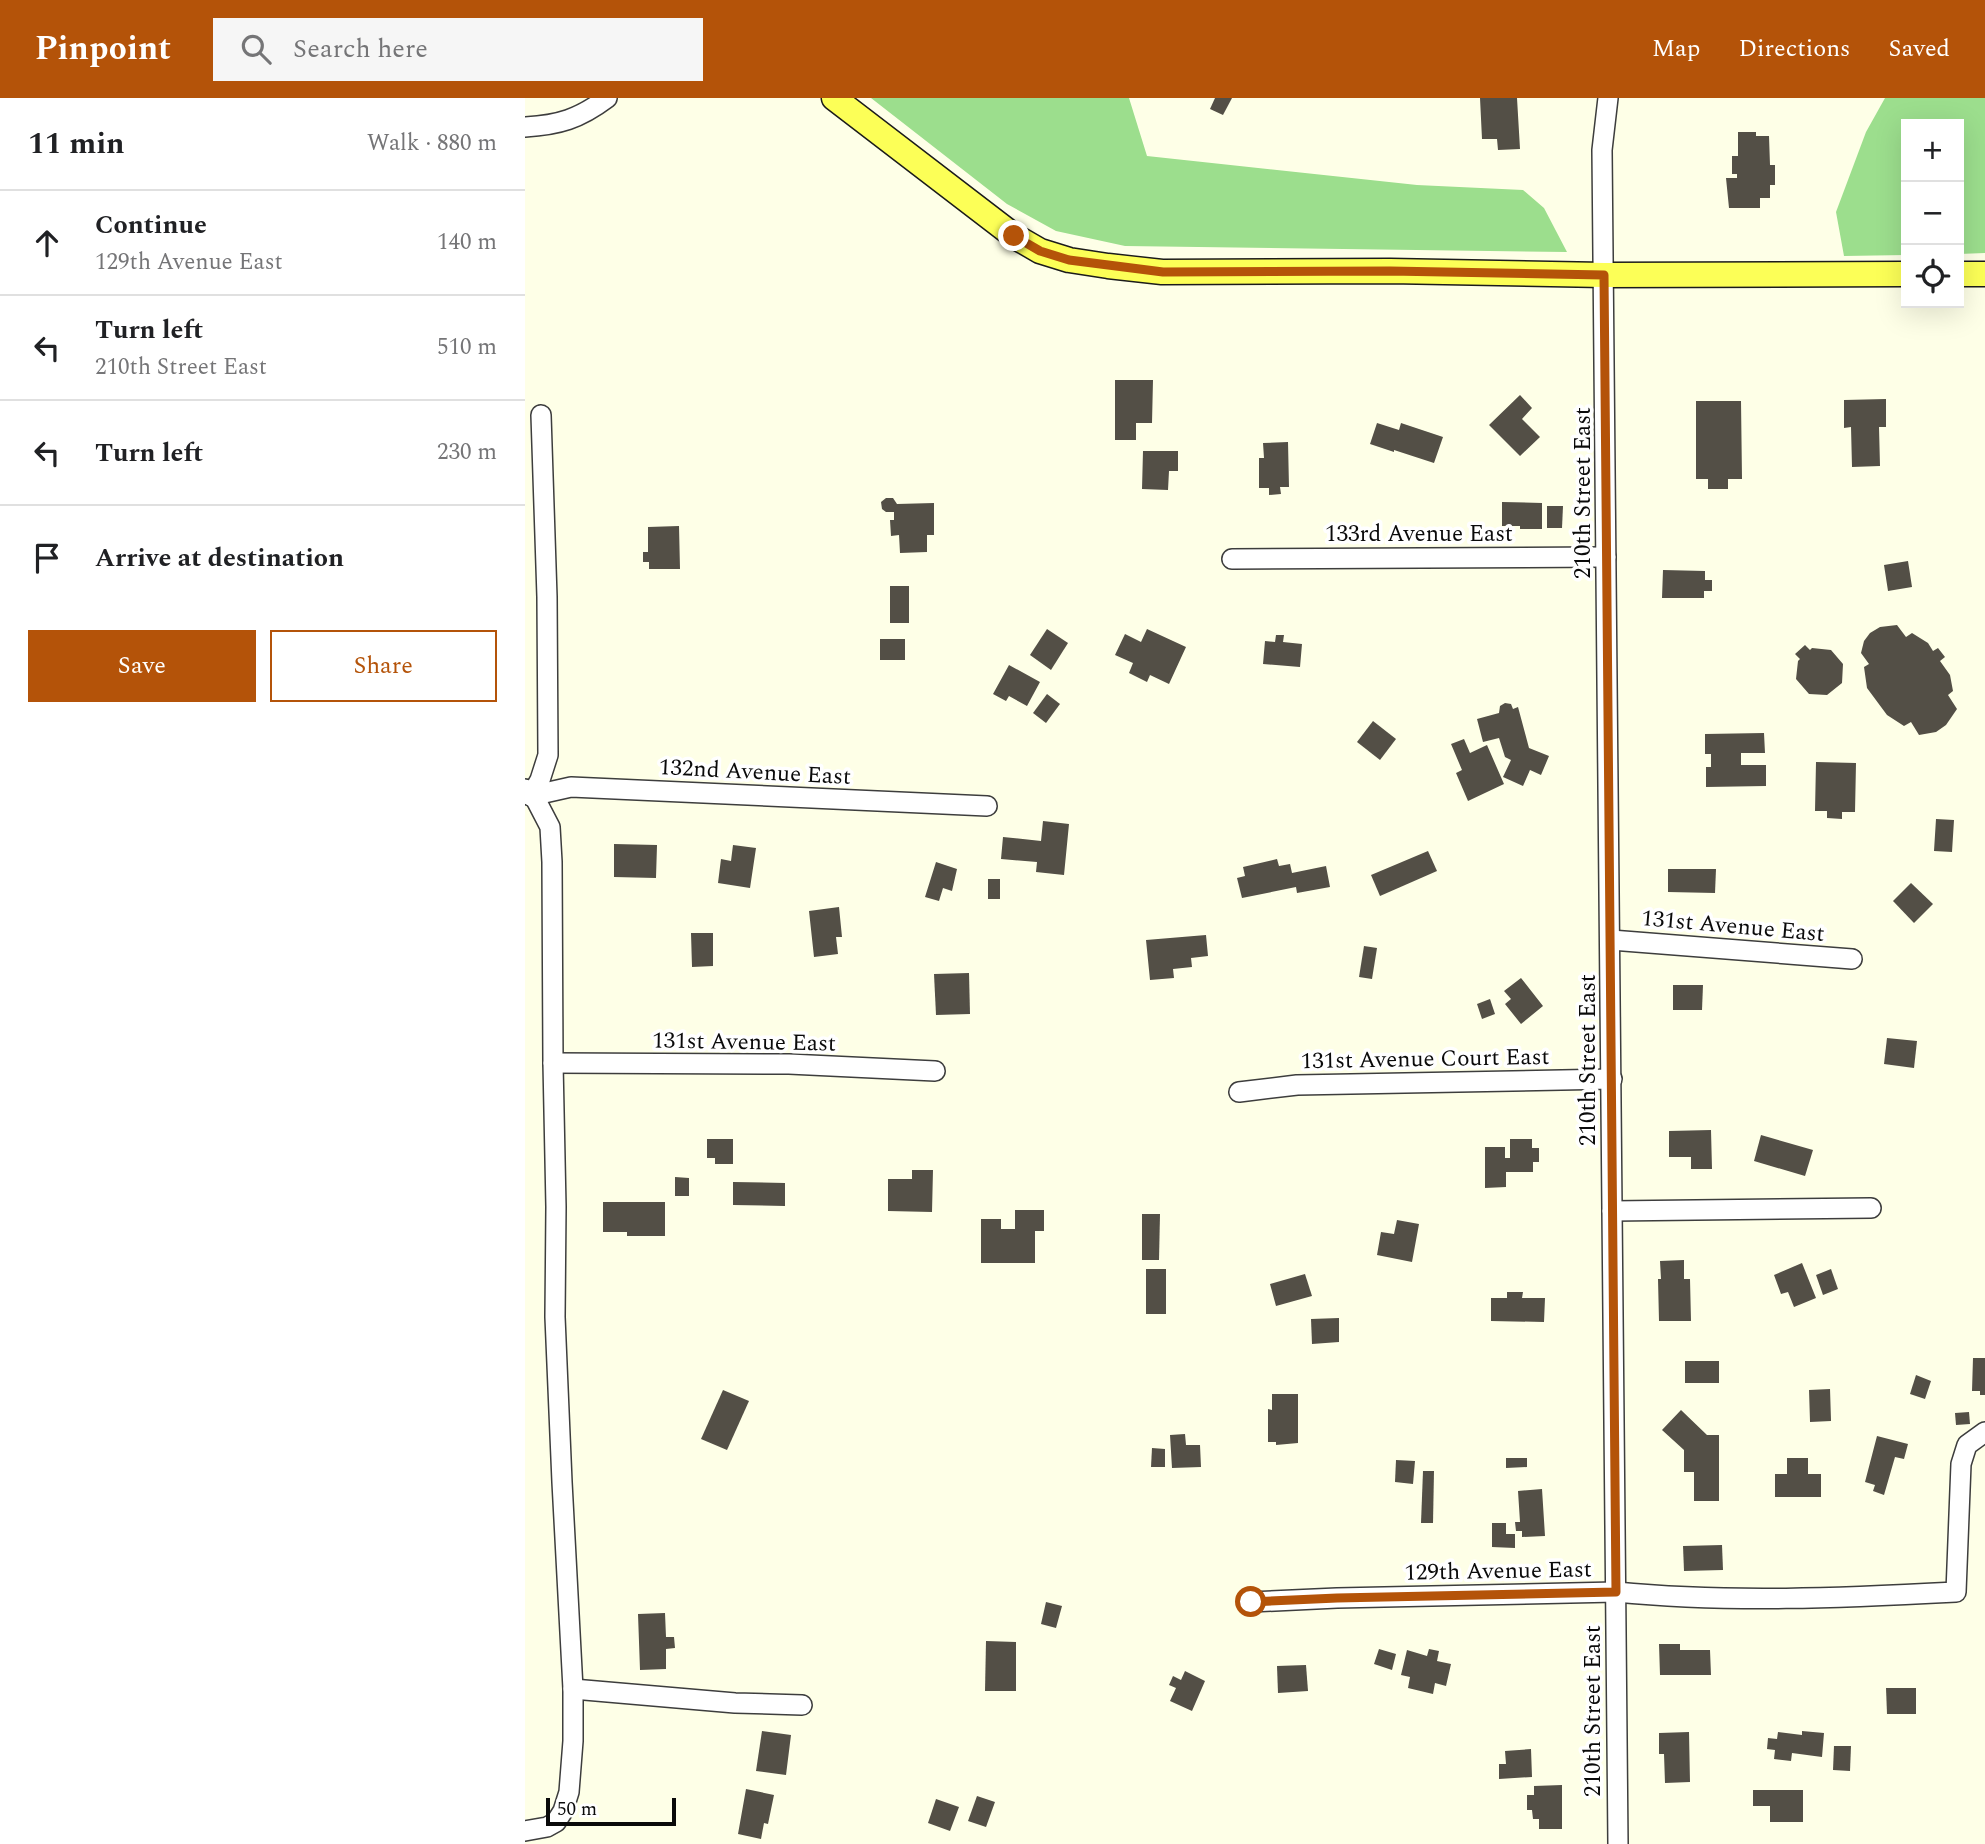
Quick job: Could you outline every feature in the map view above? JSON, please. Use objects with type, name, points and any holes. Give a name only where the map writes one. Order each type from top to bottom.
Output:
[{"type":"main road","points":[[834,98],[1014,236],[1040,251],[1069,260],[1163,272],[1901,274]]},
{"type":"main road","points":[[1964,274],[1985,274]]},
{"type":"street","points":[[525,128],[575,119],[607,98]]},
{"type":"street","name":"210th Street East","points":[[1608,98],[1602,150],[1618,1844]]},
{"type":"street","points":[[525,1831],[547,1827],[556,1822],[563,1811],[569,1792],[573,1741],[573,1689],[555,1317],[552,862],[550,827],[536,800],[528,792],[540,780],[548,755],[547,597],[541,415]]},
{"type":"street","name":"133rd Avenue East","points":[[1232,559],[1607,557]]},
{"type":"street","name":"132nd Avenue East","points":[[528,792],[571,787],[987,806]]},
{"type":"street","name":"131st Avenue East","points":[[1611,940],[1852,959]]},
{"type":"street","name":"131st Avenue East","points":[[553,1063],[789,1064],[935,1071]]},
{"type":"street","name":"131st Avenue Court East","points":[[1239,1092],[1363,1083],[1612,1079]]},
{"type":"street","points":[[1612,1211],[1871,1208]]},
{"type":"street","name":"129th Avenue East","points":[[1251,1602],[1616,1592],[1658,1596],[1771,1599],[1956,1592],[1961,1464],[1966,1445],[1985,1432]]},
{"type":"street","points":[[573,1689],[736,1703],[802,1705]]},
{"type":"green space","points":[[871,98],[1129,98],[1147,156],[1417,185],[1523,190],[1544,208],[1567,252],[1125,246],[1056,231],[1007,204]]},
{"type":"green space","points":[[1885,98],[1985,98],[1985,253],[1964,254],[1964,119],[1901,119],[1901,255],[1844,256],[1836,212],[1866,132]]},
{"type":"building","points":[[1215,98],[1232,98],[1223,115],[1210,109]]},
{"type":"building","points":[[1480,98],[1517,98],[1520,149],[1498,150],[1497,139],[1482,139]]},
{"type":"building","points":[[1738,132],[1756,132],[1756,136],[1769,136],[1770,165],[1775,165],[1775,185],[1770,185],[1770,198],[1760,198],[1760,208],[1729,208],[1726,178],[1737,178],[1737,174],[1732,174],[1732,156],[1738,156]]},
{"type":"building","points":[[1115,380],[1153,380],[1152,423],[1136,423],[1136,440],[1115,440]]},
{"type":"building","points":[[1520,395],[1532,408],[1522,419],[1540,437],[1520,456],[1489,425]]},
{"type":"building","points":[[1886,399],[1886,427],[1879,427],[1880,466],[1852,467],[1851,427],[1844,428],[1844,400]]},
{"type":"building","points":[[1696,401],[1741,401],[1742,479],[1728,479],[1728,489],[1708,489],[1708,479],[1696,479]]},
{"type":"building","points":[[1377,423],[1399,430],[1401,423],[1443,437],[1434,463],[1370,444]]},
{"type":"building","points":[[1288,442],[1289,487],[1280,487],[1281,494],[1269,495],[1269,488],[1259,488],[1259,458],[1264,458],[1263,443]]},
{"type":"building","points":[[1143,451],[1178,451],[1178,471],[1169,471],[1168,490],[1142,489]]},
{"type":"building","points":[[886,498],[893,498],[897,504],[934,503],[934,535],[927,535],[927,552],[900,553],[899,535],[891,536],[890,520],[894,520],[894,512],[882,509],[881,502]]},
{"type":"building","points":[[1502,502],[1542,503],[1542,529],[1502,526]]},
{"type":"building","points":[[1547,506],[1563,506],[1562,528],[1547,528]]},
{"type":"building","points":[[679,526],[680,569],[649,569],[649,562],[643,562],[643,552],[648,552],[648,527]]},
{"type":"building","points":[[1908,561],[1912,587],[1888,591],[1884,565]]},
{"type":"building","points":[[1663,570],[1705,571],[1705,580],[1712,580],[1712,591],[1704,591],[1704,598],[1662,598]]},
{"type":"building","points":[[890,586],[909,586],[909,623],[890,623]]},
{"type":"building","points":[[1897,625],[1906,637],[1912,633],[1928,643],[1933,651],[1938,648],[1945,657],[1940,661],[1950,675],[1953,691],[1948,695],[1957,709],[1946,725],[1936,732],[1919,735],[1911,722],[1904,726],[1887,715],[1867,688],[1864,667],[1869,664],[1861,653],[1864,641],[1880,627]]},
{"type":"building","points":[[1047,629],[1068,643],[1051,670],[1030,655]]},
{"type":"building","points":[[1147,629],[1186,647],[1169,684],[1150,675],[1147,682],[1129,673],[1133,663],[1115,655],[1125,634],[1141,642]]},
{"type":"building","points":[[1276,635],[1284,635],[1283,642],[1302,644],[1300,667],[1263,664],[1265,641],[1275,642]]},
{"type":"building","points":[[880,639],[905,639],[905,660],[880,660]]},
{"type":"building","points":[[1805,645],[1810,650],[1831,650],[1843,664],[1842,683],[1827,695],[1809,694],[1796,679],[1800,659],[1795,654]]},
{"type":"building","points":[[1009,665],[1040,682],[1027,706],[1009,696],[1006,701],[993,694]]},
{"type":"building","points":[[1047,694],[1060,704],[1046,723],[1033,713]]},
{"type":"building","points":[[1511,704],[1513,709],[1518,707],[1529,748],[1549,756],[1541,775],[1530,770],[1523,786],[1503,777],[1511,760],[1505,757],[1499,738],[1483,742],[1477,719],[1499,713],[1500,706]]},
{"type":"building","points":[[1373,721],[1396,739],[1380,760],[1357,742]]},
{"type":"building","points":[[1764,733],[1765,753],[1741,753],[1741,765],[1766,765],[1766,786],[1706,787],[1706,767],[1711,767],[1711,754],[1705,754],[1705,734]]},
{"type":"building","points":[[1464,739],[1470,753],[1487,745],[1504,784],[1468,801],[1456,773],[1462,770],[1451,744]]},
{"type":"building","points":[[1816,762],[1856,763],[1855,812],[1842,812],[1842,819],[1827,818],[1827,811],[1815,811]]},
{"type":"building","points":[[1936,819],[1954,820],[1952,852],[1934,851]]},
{"type":"building","points":[[1043,821],[1069,824],[1064,875],[1036,872],[1037,862],[1001,859],[1003,837],[1041,841]]},
{"type":"building","points":[[614,844],[657,845],[656,878],[614,877]]},
{"type":"building","points":[[733,845],[756,848],[750,888],[718,883],[721,859],[731,861]]},
{"type":"building","points":[[1428,851],[1437,871],[1380,896],[1371,875]]},
{"type":"building","points":[[1277,859],[1279,866],[1290,864],[1292,873],[1326,866],[1330,887],[1297,893],[1296,887],[1242,898],[1237,878],[1245,876],[1243,867]]},
{"type":"building","points":[[936,862],[957,869],[952,891],[943,888],[939,901],[925,897]]},
{"type":"building","points":[[1668,869],[1716,869],[1715,893],[1668,892]]},
{"type":"building","points":[[988,879],[1000,879],[1000,899],[988,899]]},
{"type":"building","points":[[1911,883],[1933,904],[1914,923],[1893,901]]},
{"type":"building","points":[[839,907],[842,937],[836,937],[838,954],[814,957],[809,911]]},
{"type":"building","points":[[691,933],[713,933],[713,966],[692,967]]},
{"type":"building","points":[[1206,935],[1208,956],[1191,958],[1192,967],[1173,969],[1174,978],[1150,980],[1146,940]]},
{"type":"building","points":[[1364,946],[1377,948],[1372,979],[1359,977]]},
{"type":"building","points":[[969,973],[970,1014],[936,1015],[934,974]]},
{"type":"building","points":[[1521,978],[1543,1006],[1521,1024],[1505,1004],[1511,999],[1504,991]]},
{"type":"building","points":[[1673,985],[1703,985],[1702,1010],[1673,1010]]},
{"type":"building","points":[[1490,999],[1495,1014],[1482,1019],[1477,1004]]},
{"type":"building","points":[[1887,1038],[1917,1041],[1914,1068],[1884,1064]]},
{"type":"building","points":[[1711,1130],[1712,1169],[1691,1169],[1691,1157],[1669,1157],[1669,1131]]},
{"type":"building","points":[[1761,1135],[1813,1150],[1805,1176],[1754,1161]]},
{"type":"building","points":[[707,1139],[733,1139],[733,1164],[715,1164],[715,1158],[707,1158]]},
{"type":"building","points":[[1510,1139],[1532,1139],[1532,1148],[1539,1148],[1539,1162],[1533,1162],[1533,1172],[1506,1172],[1506,1187],[1485,1188],[1485,1147],[1505,1147],[1505,1158],[1510,1158]]},
{"type":"building","points":[[912,1170],[933,1170],[932,1212],[888,1211],[888,1179],[912,1179]]},
{"type":"building","points":[[675,1177],[689,1178],[689,1196],[675,1196]]},
{"type":"building","points":[[733,1182],[785,1183],[785,1206],[733,1205]]},
{"type":"building","points":[[603,1202],[665,1202],[665,1236],[627,1236],[627,1232],[603,1232]]},
{"type":"building","points":[[1015,1210],[1044,1210],[1044,1231],[1035,1231],[1035,1263],[981,1263],[981,1219],[1001,1219],[1001,1229],[1015,1229]]},
{"type":"building","points":[[1142,1214],[1160,1214],[1159,1260],[1142,1260]]},
{"type":"building","points":[[1397,1220],[1419,1224],[1412,1262],[1377,1255],[1381,1232],[1394,1234]]},
{"type":"building","points":[[1684,1260],[1684,1279],[1690,1279],[1691,1321],[1659,1321],[1660,1261]]},
{"type":"building","points":[[1802,1263],[1816,1298],[1794,1307],[1788,1292],[1781,1294],[1774,1275]]},
{"type":"building","points":[[1146,1269],[1166,1269],[1166,1314],[1146,1314]]},
{"type":"building","points":[[1831,1269],[1838,1289],[1823,1295],[1816,1275]]},
{"type":"building","points":[[1305,1274],[1312,1296],[1276,1306],[1270,1284]]},
{"type":"building","points":[[1507,1292],[1523,1292],[1522,1298],[1545,1298],[1544,1322],[1491,1321],[1491,1298],[1507,1298]]},
{"type":"building","points":[[1339,1318],[1339,1342],[1312,1344],[1311,1319]]},
{"type":"building","points":[[1973,1358],[1985,1358],[1985,1395],[1980,1395],[1980,1391],[1972,1391]]},
{"type":"building","points":[[1685,1361],[1719,1361],[1719,1383],[1685,1383]]},
{"type":"building","points":[[1916,1375],[1931,1381],[1925,1399],[1910,1394]]},
{"type":"building","points":[[1830,1389],[1831,1421],[1810,1422],[1809,1390]]},
{"type":"building","points":[[723,1390],[749,1401],[727,1450],[701,1439]]},
{"type":"building","points":[[1272,1394],[1298,1394],[1298,1443],[1276,1445],[1276,1442],[1268,1442],[1268,1409],[1272,1410]]},
{"type":"building","points":[[1681,1410],[1707,1435],[1719,1435],[1719,1501],[1694,1501],[1694,1472],[1684,1472],[1684,1450],[1662,1430]]},
{"type":"building","points":[[1969,1412],[1970,1424],[1956,1425],[1955,1413]]},
{"type":"building","points":[[1185,1434],[1186,1445],[1200,1445],[1201,1467],[1172,1468],[1170,1435]]},
{"type":"building","points":[[1877,1436],[1908,1444],[1904,1459],[1895,1457],[1884,1495],[1873,1491],[1875,1485],[1865,1482]]},
{"type":"building","points":[[1152,1448],[1165,1449],[1165,1467],[1151,1467]]},
{"type":"building","points":[[1506,1458],[1527,1458],[1527,1467],[1506,1468]]},
{"type":"building","points":[[1787,1458],[1808,1458],[1808,1474],[1821,1474],[1821,1497],[1775,1497],[1775,1474],[1787,1474]]},
{"type":"building","points":[[1396,1460],[1415,1461],[1413,1484],[1395,1482]]},
{"type":"building","points":[[1423,1471],[1434,1471],[1433,1523],[1421,1523]]},
{"type":"building","points":[[1542,1489],[1545,1536],[1522,1537],[1522,1531],[1516,1531],[1515,1522],[1520,1522],[1518,1491]]},
{"type":"building","points":[[1492,1523],[1506,1523],[1506,1534],[1515,1534],[1515,1548],[1492,1547]]},
{"type":"building","points":[[1722,1545],[1723,1570],[1684,1571],[1683,1546]]},
{"type":"building","points":[[1046,1602],[1062,1606],[1056,1628],[1041,1624]]},
{"type":"building","points":[[665,1613],[666,1637],[674,1637],[675,1648],[666,1649],[666,1669],[640,1670],[638,1614]]},
{"type":"building","points":[[986,1641],[1016,1642],[1016,1691],[985,1691]]},
{"type":"building","points":[[1659,1644],[1680,1644],[1680,1650],[1710,1650],[1711,1675],[1660,1675]]},
{"type":"building","points":[[1379,1649],[1396,1654],[1392,1670],[1374,1664]]},
{"type":"building","points":[[1429,1649],[1439,1651],[1437,1661],[1451,1664],[1446,1686],[1435,1683],[1433,1694],[1408,1688],[1410,1677],[1401,1675],[1407,1650],[1427,1656]]},
{"type":"building","points":[[1306,1665],[1308,1691],[1278,1693],[1277,1666]]},
{"type":"building","points":[[1185,1671],[1205,1681],[1192,1711],[1170,1701],[1176,1688],[1169,1685],[1173,1676],[1181,1680]]},
{"type":"building","points":[[1886,1688],[1916,1688],[1916,1714],[1887,1714]]},
{"type":"building","points":[[762,1731],[791,1735],[786,1775],[756,1771]]},
{"type":"building","points":[[1802,1731],[1824,1733],[1822,1757],[1792,1753],[1791,1761],[1774,1759],[1775,1750],[1767,1749],[1768,1738],[1777,1739],[1778,1732],[1802,1735]]},
{"type":"building","points":[[1689,1732],[1690,1782],[1665,1783],[1664,1754],[1659,1754],[1659,1733]]},
{"type":"building","points":[[1834,1746],[1851,1746],[1850,1771],[1833,1770]]},
{"type":"building","points":[[1531,1749],[1532,1777],[1499,1779],[1499,1764],[1506,1764],[1505,1751]]},
{"type":"building","points":[[1562,1785],[1562,1829],[1539,1829],[1539,1819],[1533,1819],[1532,1810],[1527,1810],[1527,1795],[1534,1795],[1534,1786]]},
{"type":"building","points":[[746,1789],[774,1795],[768,1824],[764,1823],[761,1839],[738,1834]]},
{"type":"building","points":[[1753,1790],[1803,1790],[1803,1822],[1770,1822],[1770,1806],[1753,1806]]},
{"type":"building","points":[[977,1796],[995,1802],[986,1827],[968,1821]]},
{"type":"building","points":[[936,1799],[959,1807],[950,1831],[928,1823]]},
{"type":"route","points":[[1014,236],[1040,251],[1069,260],[1163,272],[1390,271],[1604,275],[1616,1592],[1251,1602]]}]
